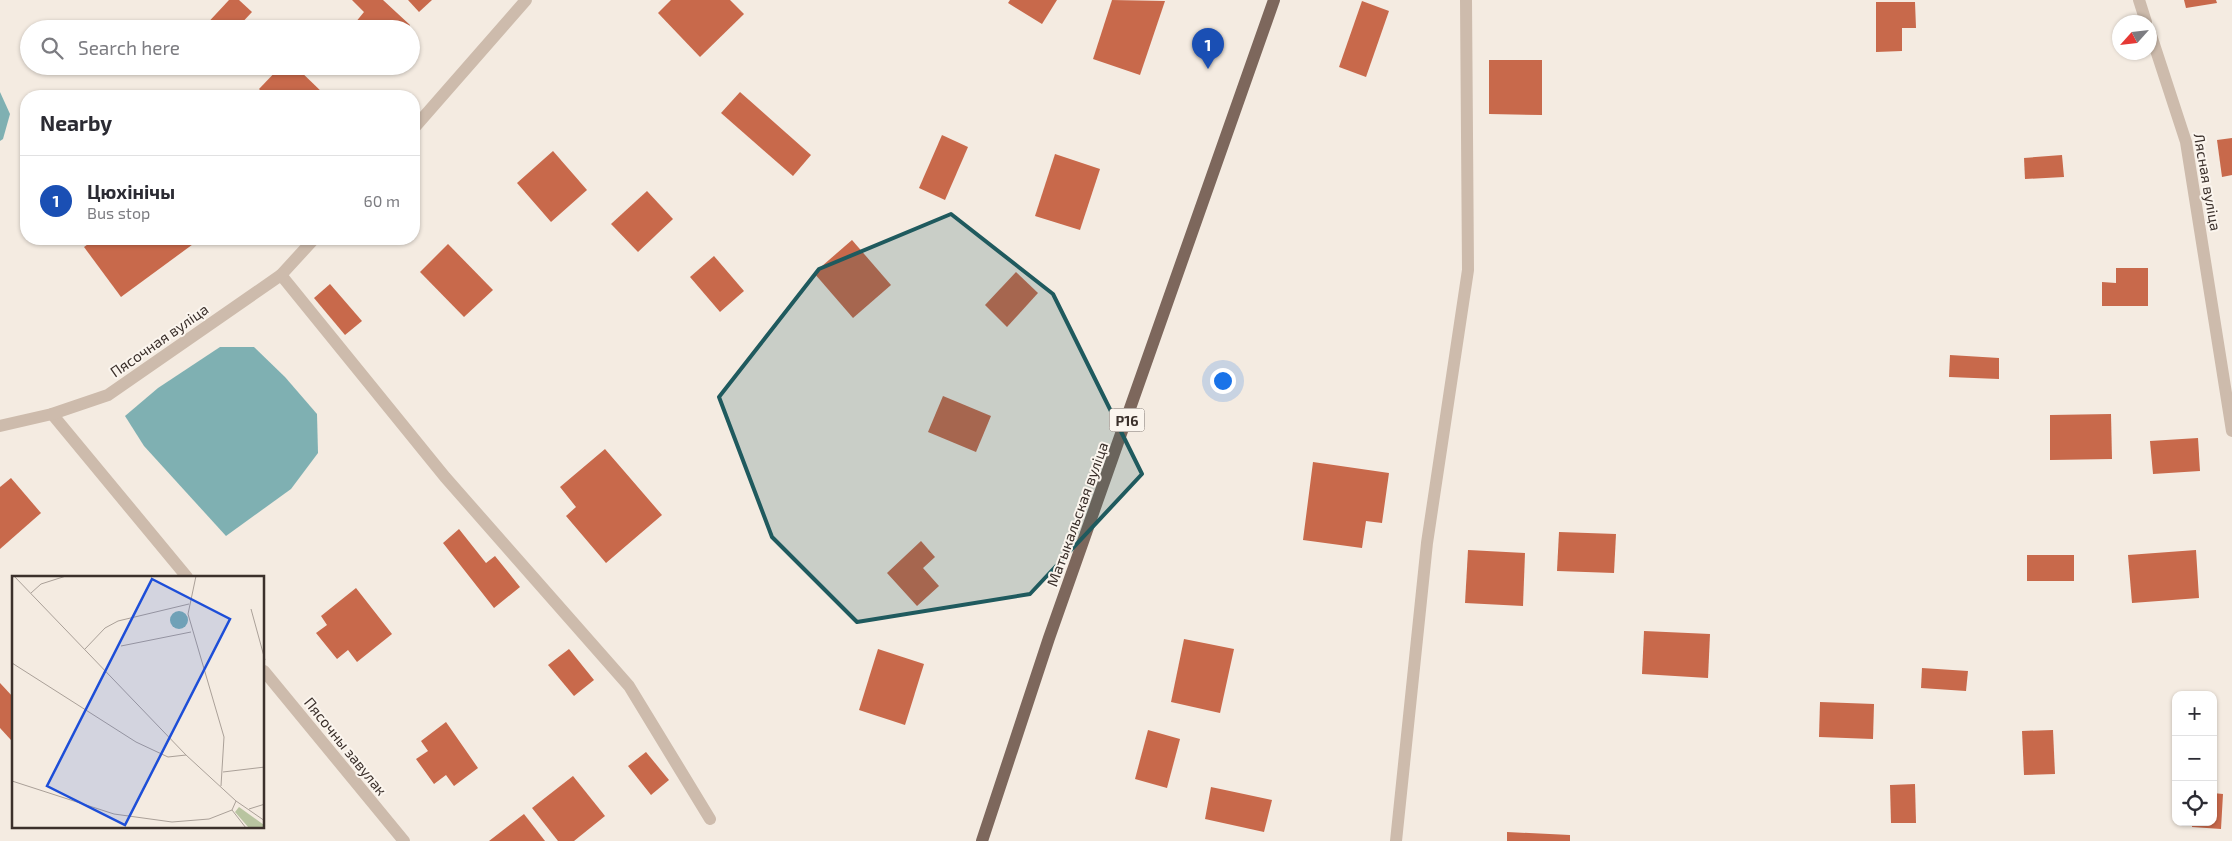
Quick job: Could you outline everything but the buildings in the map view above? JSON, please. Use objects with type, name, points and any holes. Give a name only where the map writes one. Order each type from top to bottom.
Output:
[{"type":"main road","name":"Матыкальская вуліца","points":[[982,841],[1052,629],[1274,0]]},
{"type":"street","points":[[420,121],[526,0]]},
{"type":"street","points":[[1396,841],[1427,543],[1468,270],[1466,0]]},
{"type":"street","points":[[2139,0],[2144,15]]},
{"type":"street","name":"Лясная вуліца","points":[[2157,53],[2186,142],[2232,431]]},
{"type":"street","name":"Пясочная вуліца","points":[[0,426],[52,414],[108,395],[281,274],[308,245]]},
{"type":"street","points":[[281,274],[445,477],[629,686],[710,818]]},
{"type":"street","points":[[52,414],[186,576]]},
{"type":"street","name":"Пясочны завулак","points":[[265,672],[404,841]]},
{"type":"highlighted area","points":[[951,214],[1053,294],[1142,474],[1030,594],[857,622],[772,537],[719,397],[819,269]]},
{"type":"water","points":[[0,92],[10,114],[3,139],[0,141]]},
{"type":"water","points":[[220,347],[254,347],[285,377],[317,414],[318,453],[291,489],[226,536],[144,446],[125,416],[158,388]]},
{"type":"place","name":"Цюхінічы","points":[[1208,69]]}]
